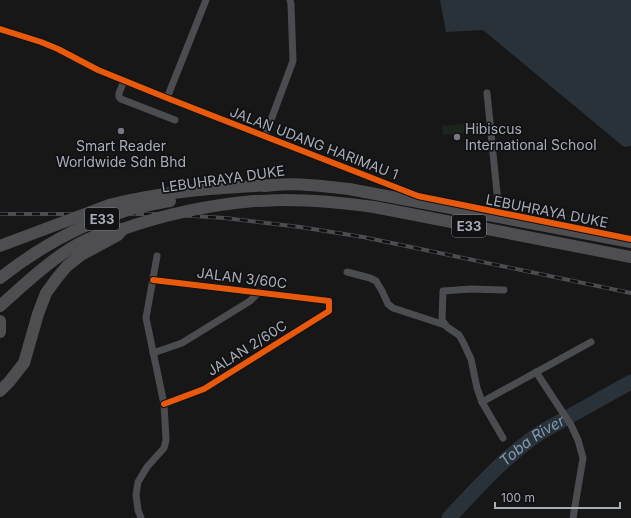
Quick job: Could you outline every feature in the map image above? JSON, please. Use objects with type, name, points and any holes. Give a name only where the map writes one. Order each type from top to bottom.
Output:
[{"type":"highway","name":"LEBUHRAYA DUKE","points":[[0,278],[43,247],[65,235],[108,216],[135,208],[193,196],[290,184],[319,185],[349,189],[631,241]]},
{"type":"highway","points":[[0,246],[109,205],[125,201],[222,187],[273,185]]},
{"type":"highway","name":"LEBUHRAYA DUKE","points":[[0,306],[42,269],[65,252],[94,236],[110,230],[123,229],[151,219],[195,208],[238,202],[312,200],[374,207],[631,257]]},
{"type":"highway","points":[[0,391],[24,363],[38,314],[46,294],[56,278],[67,266],[81,256],[118,235],[123,229]]},
{"type":"highway","points":[[0,321],[0,332]]},
{"type":"street","points":[[167,98],[206,0]]},
{"type":"street","points":[[264,136],[293,61],[290,0]]},
{"type":"street","name":"JALAN UDANG HARIMAU 1","points":[[0,29],[41,42],[124,81],[418,196],[631,241]]},
{"type":"street","points":[[124,81],[119,93],[119,98],[175,120]]},
{"type":"street","points":[[487,92],[500,213]]},
{"type":"street","points":[[141,518],[138,510],[136,495],[138,482],[147,467],[164,448],[166,440],[164,404],[146,318],[157,256]]},
{"type":"street","points":[[346,272],[376,281],[388,304],[393,308],[445,325],[459,335],[472,359],[477,388],[482,402],[503,438]]},
{"type":"street","name":"JALAN 3/60C","points":[[153,280],[329,301]]},
{"type":"street","points":[[445,325],[441,318],[443,291],[471,289],[504,290]]},
{"type":"street","points":[[153,353],[182,343],[250,301],[259,292]]},
{"type":"street","name":"JALAN 2/60C","points":[[164,404],[204,389],[329,311],[329,301]]},
{"type":"street","points":[[482,402],[591,342]]},
{"type":"street","points":[[536,372],[571,425],[578,440],[583,458],[573,518]]},
{"type":"shaded area","points":[[440,0],[631,0],[631,146],[624,147],[483,30],[446,32]]},
{"type":"shaded area","points":[[471,123],[472,132],[443,135],[442,126]]},
{"type":"waterway","name":"Toba River","points":[[449,518],[505,460],[530,440],[543,431],[631,382]]},
{"type":"railway","points":[[0,214],[160,214],[225,218],[300,227],[363,237],[631,293]]},
{"type":"cycle path","points":[[0,29],[41,42],[58,49],[98,70],[418,196],[631,239]]},
{"type":"cycle path","points":[[153,280],[329,301],[329,311],[204,389],[164,404]]},
{"type":"place","name":"Smart Reader Worldwide Sdn Bhd","points":[[121,131]]},
{"type":"place","name":"Hibiscus International School","points":[[457,137]]}]
